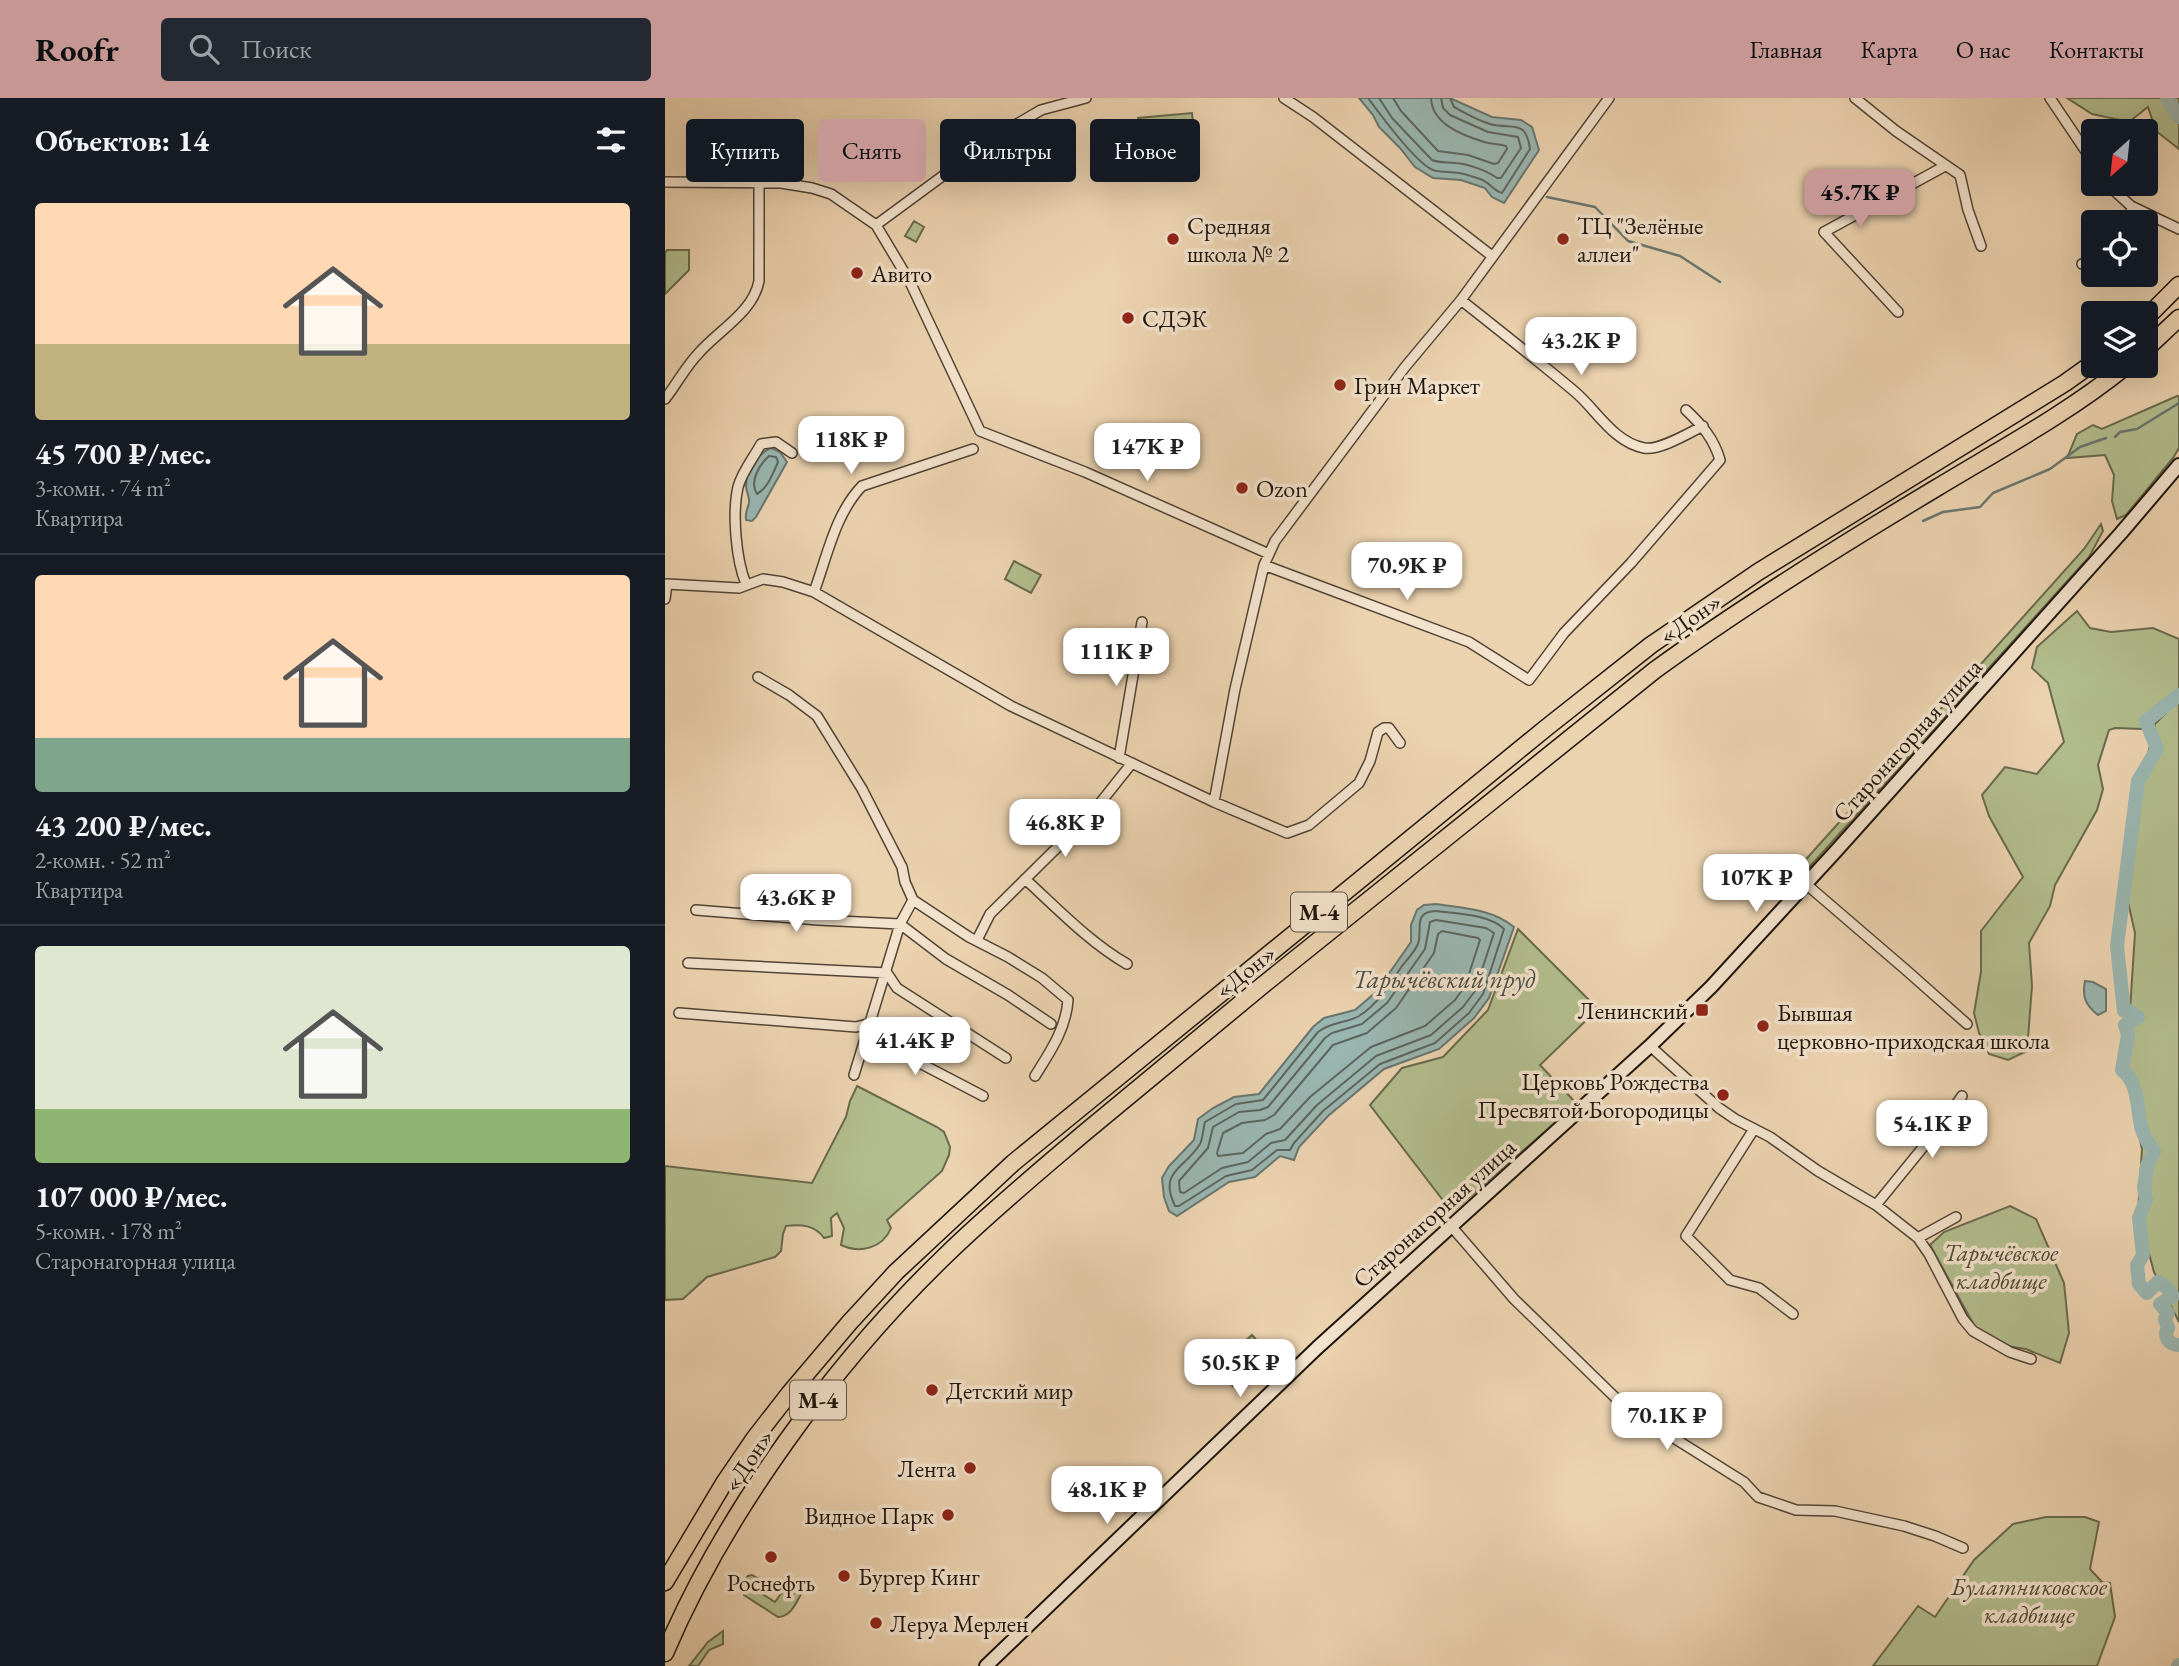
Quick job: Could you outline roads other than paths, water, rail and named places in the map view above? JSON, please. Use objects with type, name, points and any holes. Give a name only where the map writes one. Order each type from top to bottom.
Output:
[{"type":"highway","points":[[2158,306],[2179,285]]},
{"type":"highway","points":[[2158,337],[2179,318]]},
{"type":"highway","name":"«Дон»","points":[[665,1582],[724,1483],[798,1383],[896,1272],[1013,1163],[1651,645],[1758,572],[2081,372]]},
{"type":"highway","name":"«Дон»","points":[[665,1653],[678,1621],[726,1535],[774,1460],[838,1373],[945,1256],[1033,1176],[1193,1042],[1655,670],[1724,620],[2080,401],[2110,378]]},
{"type":"main road","name":"Старонагорная улица","points":[[986,1666],[1317,1348],[1650,1045],[1735,962],[2179,465]]},
{"type":"street","points":[[876,225],[1017,124],[1059,103],[1086,98]]},
{"type":"street","points":[[1284,98],[1313,117],[1492,256]]},
{"type":"street","points":[[1214,802],[1234,689],[1264,565],[1275,541],[1405,367],[1461,300],[1609,98]]},
{"type":"street","points":[[1855,98],[1960,176],[1968,210],[1981,246]]},
{"type":"street","points":[[2050,98],[2081,145]]},
{"type":"street","points":[[1898,312],[1823,232],[1945,166]]},
{"type":"street","points":[[665,182],[686,182]]},
{"type":"street","points":[[665,399],[697,354],[747,307],[758,290],[758,182],[812,188],[831,194],[876,225],[910,282],[980,431],[1084,472],[1269,554]]},
{"type":"street","points":[[2120,196],[2131,206],[2179,229]]},
{"type":"street","points":[[1461,300],[1577,393],[1615,433],[1633,444],[1646,449],[1662,445],[1703,426]]},
{"type":"street","points":[[1264,565],[1469,642],[1529,680],[1564,634],[1631,563],[1720,460],[1703,426],[1686,410]]},
{"type":"street","points":[[746,584],[740,570],[736,509],[739,486],[761,444],[776,442],[792,453]]},
{"type":"street","points":[[814,592],[842,513],[862,486],[973,449]]},
{"type":"street","points":[[665,598],[667,584],[739,588],[763,579],[814,592],[1011,706],[1118,758],[1287,833],[1309,825],[1359,783],[1370,761],[1378,732],[1389,728],[1400,743]]},
{"type":"street","points":[[1118,758],[1142,622]]},
{"type":"street","points":[[758,677],[817,716],[859,784],[902,867],[913,900],[969,937],[1042,978],[1068,1000],[1067,1016],[1059,1035],[1035,1076]]},
{"type":"street","points":[[977,940],[990,914],[1093,812],[1132,763]]},
{"type":"street","points":[[1025,879],[1065,916],[1127,964]]},
{"type":"street","points":[[1806,884],[1967,1024]]},
{"type":"street","points":[[854,1075],[900,924],[913,900]]},
{"type":"street","points":[[696,910],[900,924],[946,959],[1051,1024]]},
{"type":"street","points":[[688,963],[887,973]]},
{"type":"street","points":[[887,973],[897,988],[1006,1058]]},
{"type":"street","points":[[679,1013],[856,1027],[871,1023]]},
{"type":"street","points":[[871,1023],[914,1060],[982,1096]]},
{"type":"street","points":[[1650,1045],[1719,1108],[1770,1137],[1818,1171],[1876,1205],[1918,1238],[1963,1319],[1973,1331],[1999,1346],[2031,1359]]},
{"type":"street","points":[[1876,1205],[1962,1096]]},
{"type":"street","points":[[1753,1129],[1686,1236],[1730,1280],[1759,1288],[1793,1314]]},
{"type":"street","points":[[1918,1238],[1956,1217]]},
{"type":"street","points":[[1451,1226],[1514,1299],[1626,1408],[1744,1482],[1758,1497],[1796,1510],[1835,1511],[1904,1526],[1963,1549]]},
{"type":"water","points":[[1359,98],[1450,98],[1492,117],[1521,120],[1532,127],[1539,150],[1504,203],[1492,197],[1485,188],[1461,180],[1433,178],[1415,167],[1379,127]]},
{"type":"water","points":[[771,448],[780,452],[787,462],[756,517],[752,521],[746,520],[749,501],[746,486],[748,474],[757,458]]},
{"type":"water","name":"Тарычёвский пруд","points":[[1436,904],[1487,913],[1514,927],[1489,998],[1474,1018],[1439,1049],[1384,1069],[1328,1116],[1299,1147],[1294,1160],[1280,1156],[1255,1177],[1229,1182],[1177,1216],[1169,1211],[1162,1178],[1169,1166],[1194,1140],[1198,1119],[1234,1097],[1259,1094],[1313,1027],[1324,1018],[1355,1010],[1376,992],[1411,942],[1411,925],[1417,910],[1424,905]]},
{"type":"water","points":[[2085,981],[2106,989],[2106,1011],[2098,1015],[2087,1004],[2084,996]]},
{"type":"waterway","points":[[2167,98],[2179,117]]},
{"type":"waterway","points":[[1547,197],[1595,207],[1628,241],[1680,256],[1720,282]]},
{"type":"waterway","points":[[2115,437],[2120,432],[2137,429],[2179,403]]},
{"type":"waterway","points":[[1923,521],[1943,512],[1980,507],[1993,493],[2050,469],[2080,447],[2106,438]]},
{"type":"waterway","points":[[2179,695],[2146,721],[2157,749],[2138,781],[2117,946],[2124,1011],[2138,1017],[2125,1025],[2128,1035],[2122,1070],[2131,1080],[2142,1129],[2154,1151],[2147,1166],[2144,1187],[2146,1200],[2139,1218],[2143,1255],[2137,1265],[2139,1284],[2147,1293],[2158,1282],[2173,1296],[2160,1304],[2168,1313],[2165,1319],[2168,1340],[2179,1345]]},
{"type":"place","name":"Средняя школа № 2","points":[[1173,239]]},
{"type":"place","name":"ТЦ \"Зелёные аллеи\"","points":[[1563,239]]},
{"type":"place","name":"Авито","points":[[857,273]]},
{"type":"place","name":"СДЭК","points":[[1128,318]]},
{"type":"place","name":"Грин Маркет","points":[[1340,385]]},
{"type":"place","name":"Ozon","points":[[1242,488]]},
{"type":"place","name":"Ленинский","points":[[1702,1010]]},
{"type":"place","name":"Бывшая церковно-приходская школа","points":[[1763,1026]]},
{"type":"place","name":"Церковь Рождества Пресвятой Богородицы","points":[[1723,1095]]},
{"type":"place","name":"Детский мир","points":[[932,1390]]},
{"type":"place","name":"Лента","points":[[970,1468]]},
{"type":"place","name":"Видное Парк","points":[[948,1515]]},
{"type":"place","name":"Роснефть","points":[[771,1557]]},
{"type":"place","name":"Бургер Кинг","points":[[844,1576]]},
{"type":"place","name":"Леруа Мерлен","points":[[876,1623]]},
{"type":"park label","name":"Тарычёвское кладбище","points":[[2001,1266]]},
{"type":"park label","name":"Булатниковское кладбище","points":[[2029,1600]]}]
